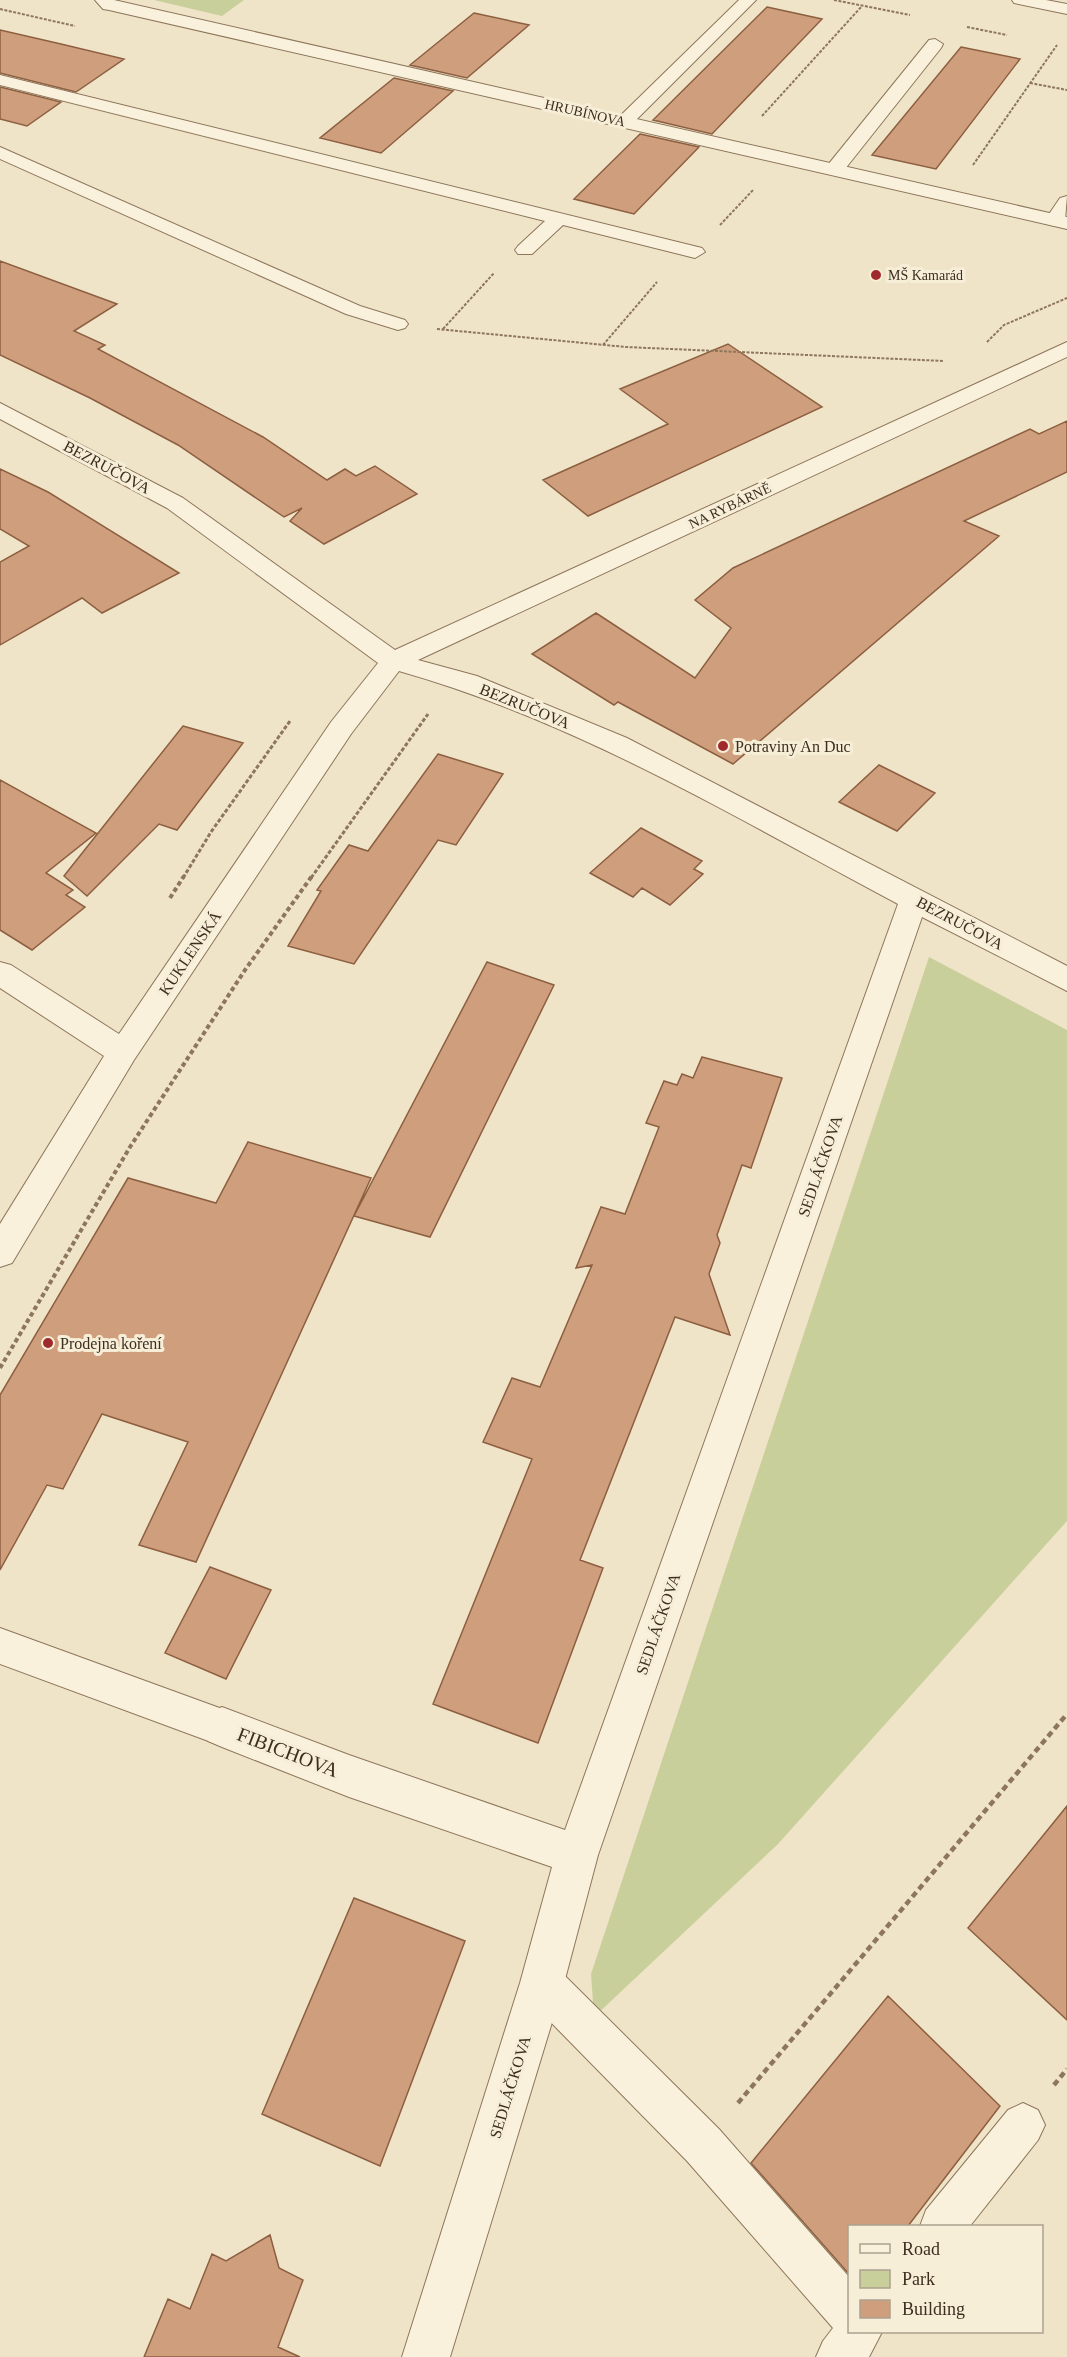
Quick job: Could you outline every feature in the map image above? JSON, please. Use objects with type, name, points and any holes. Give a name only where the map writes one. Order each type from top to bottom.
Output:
[{"type":"street","name":"HRUBÍNOVA","points":[[104,0],[131,10],[1061,221]]},
{"type":"street","name":"NA RYBÁRNĚ","points":[[393,661],[1067,349]]},
{"type":"street","name":"BEZRUČOVA","points":[[0,410],[175,503],[393,661],[468,682],[617,744],[1066,978]]},
{"type":"street","name":"KUKLENSKÁ","points":[[0,1253],[123,1052],[341,728],[393,661]]},
{"type":"street","name":"SEDLÁČKOVA","points":[[426,2357],[542,1983],[577,1855],[914,899]]},
{"type":"street","points":[[0,973],[123,1052]]},
{"type":"street","name":"FIBICHOVA","points":[[222,1727],[349,1776],[577,1855]]},
{"type":"lane","points":[[624,122],[748,0]]},
{"type":"lane","points":[[1020,0],[1067,9]]},
{"type":"lane","points":[[834,170],[935,44]]},
{"type":"lane","points":[[0,80],[690,251]]},
{"type":"lane","points":[[0,152],[353,310],[398,324]]},
{"type":"lane","points":[[1061,221],[1067,202]]},
{"type":"lane","points":[[525,250],[558,219]]},
{"type":"lane","name":"FIBICHOVA","points":[[0,1646],[222,1727]]},
{"type":"lane","points":[[542,1983],[703,2145],[848,2312]]},
{"type":"lane","points":[[943,2225],[1023,2125]]},
{"type":"lane","points":[[839,2357],[857,2333]]},
{"type":"path","points":[[759,118],[862,6]]},
{"type":"path","points":[[972,166],[1057,45]]},
{"type":"path","points":[[1030,83],[1067,90]]},
{"type":"path","points":[[603,345],[690,251],[758,184]]},
{"type":"path","points":[[442,330],[513,251],[525,250]]},
{"type":"path","points":[[964,362],[1004,325],[1067,298]]},
{"type":"path","points":[[398,324],[603,345],[964,362],[999,382]]},
{"type":"path","points":[[0,1368],[130,1147],[244,970],[430,712]]},
{"type":"path","points":[[167,902],[212,832],[292,718]]},
{"type":"path","points":[[703,2145],[1067,1714]]},
{"type":"green space","points":[[154,0],[244,0],[222,16]]},
{"type":"green space","points":[[929,957],[1067,1030],[1067,1521],[778,1844],[594,2017],[591,1974]]},
{"type":"building","points":[[767,7],[822,19],[712,134],[653,120]]},
{"type":"building","points":[[474,13],[529,25],[467,78],[410,65]]},
{"type":"building","points":[[0,30],[124,59],[76,92],[0,73]]},
{"type":"building","points":[[961,47],[1020,59],[936,169],[872,155]]},
{"type":"building","points":[[394,78],[453,91],[381,153],[320,138]]},
{"type":"building","points":[[0,87],[61,102],[27,126],[0,119]]},
{"type":"building","points":[[640,134],[699,147],[634,214],[574,199]]},
{"type":"building","points":[[0,261],[117,304],[74,331],[105,345],[98,349],[263,437],[327,480],[345,469],[356,476],[375,466],[417,494],[324,544],[290,521],[302,508],[284,517],[178,445],[90,398],[0,355]]},
{"type":"building","points":[[728,344],[822,407],[588,516],[543,480],[668,424],[620,389]]},
{"type":"building","points":[[1067,421],[1067,472],[964,521],[999,536],[733,764],[618,702],[614,705],[532,654],[596,613],[695,678],[731,628],[695,600],[733,568],[1030,429],[1039,434]]},
{"type":"building","points":[[0,469],[48,492],[179,573],[102,613],[82,598],[0,645],[0,562],[29,546],[0,529]]},
{"type":"building","points":[[183,726],[243,743],[177,830],[159,824],[87,896],[64,876]]},
{"type":"building","points":[[438,754],[503,774],[456,845],[438,840],[354,964],[288,946],[321,891],[317,890],[349,845],[368,851]]},
{"type":"building","points":[[879,765],[935,793],[897,831],[839,802]]},
{"type":"building","points":[[0,780],[96,833],[46,873],[73,890],[66,895],[85,907],[32,950],[0,930]]},
{"type":"building","points":[[641,828],[702,861],[694,869],[703,874],[670,905],[642,888],[633,897],[590,873]]},
{"type":"building","points":[[487,962],[554,985],[430,1237],[354,1216]]},
{"type":"building","points":[[702,1057],[782,1078],[751,1168],[742,1165],[717,1235],[720,1243],[709,1274],[730,1335],[675,1317],[580,1560],[603,1568],[538,1743],[433,1704],[532,1459],[483,1442],[512,1378],[540,1387],[592,1265],[576,1268],[601,1207],[625,1214],[659,1127],[646,1123],[664,1081],[677,1085],[682,1074],[693,1078]]},
{"type":"building","points":[[248,1142],[371,1178],[196,1562],[139,1545],[188,1442],[102,1414],[63,1489],[47,1485],[0,1570],[0,1395],[128,1178],[216,1203]]},
{"type":"building","points":[[210,1567],[271,1590],[226,1679],[165,1653]]},
{"type":"building","points":[[1067,1806],[1067,2020],[968,1928]]},
{"type":"building","points":[[354,1898],[465,1941],[380,2166],[262,2114]]},
{"type":"building","points":[[888,1996],[1000,2106],[909,2225],[848,2225],[848,2273],[751,2163]]},
{"type":"building","points":[[270,2235],[279,2268],[303,2280],[278,2347],[300,2357],[144,2357],[168,2299],[190,2309],[212,2254],[226,2261]]},
{"type":"place","name":"MŠ Kamarád","points":[[876,275]]},
{"type":"place","name":"Potraviny An Duc","points":[[723,746]]},
{"type":"place","name":"Prodejna koření","points":[[48,1343]]}]
